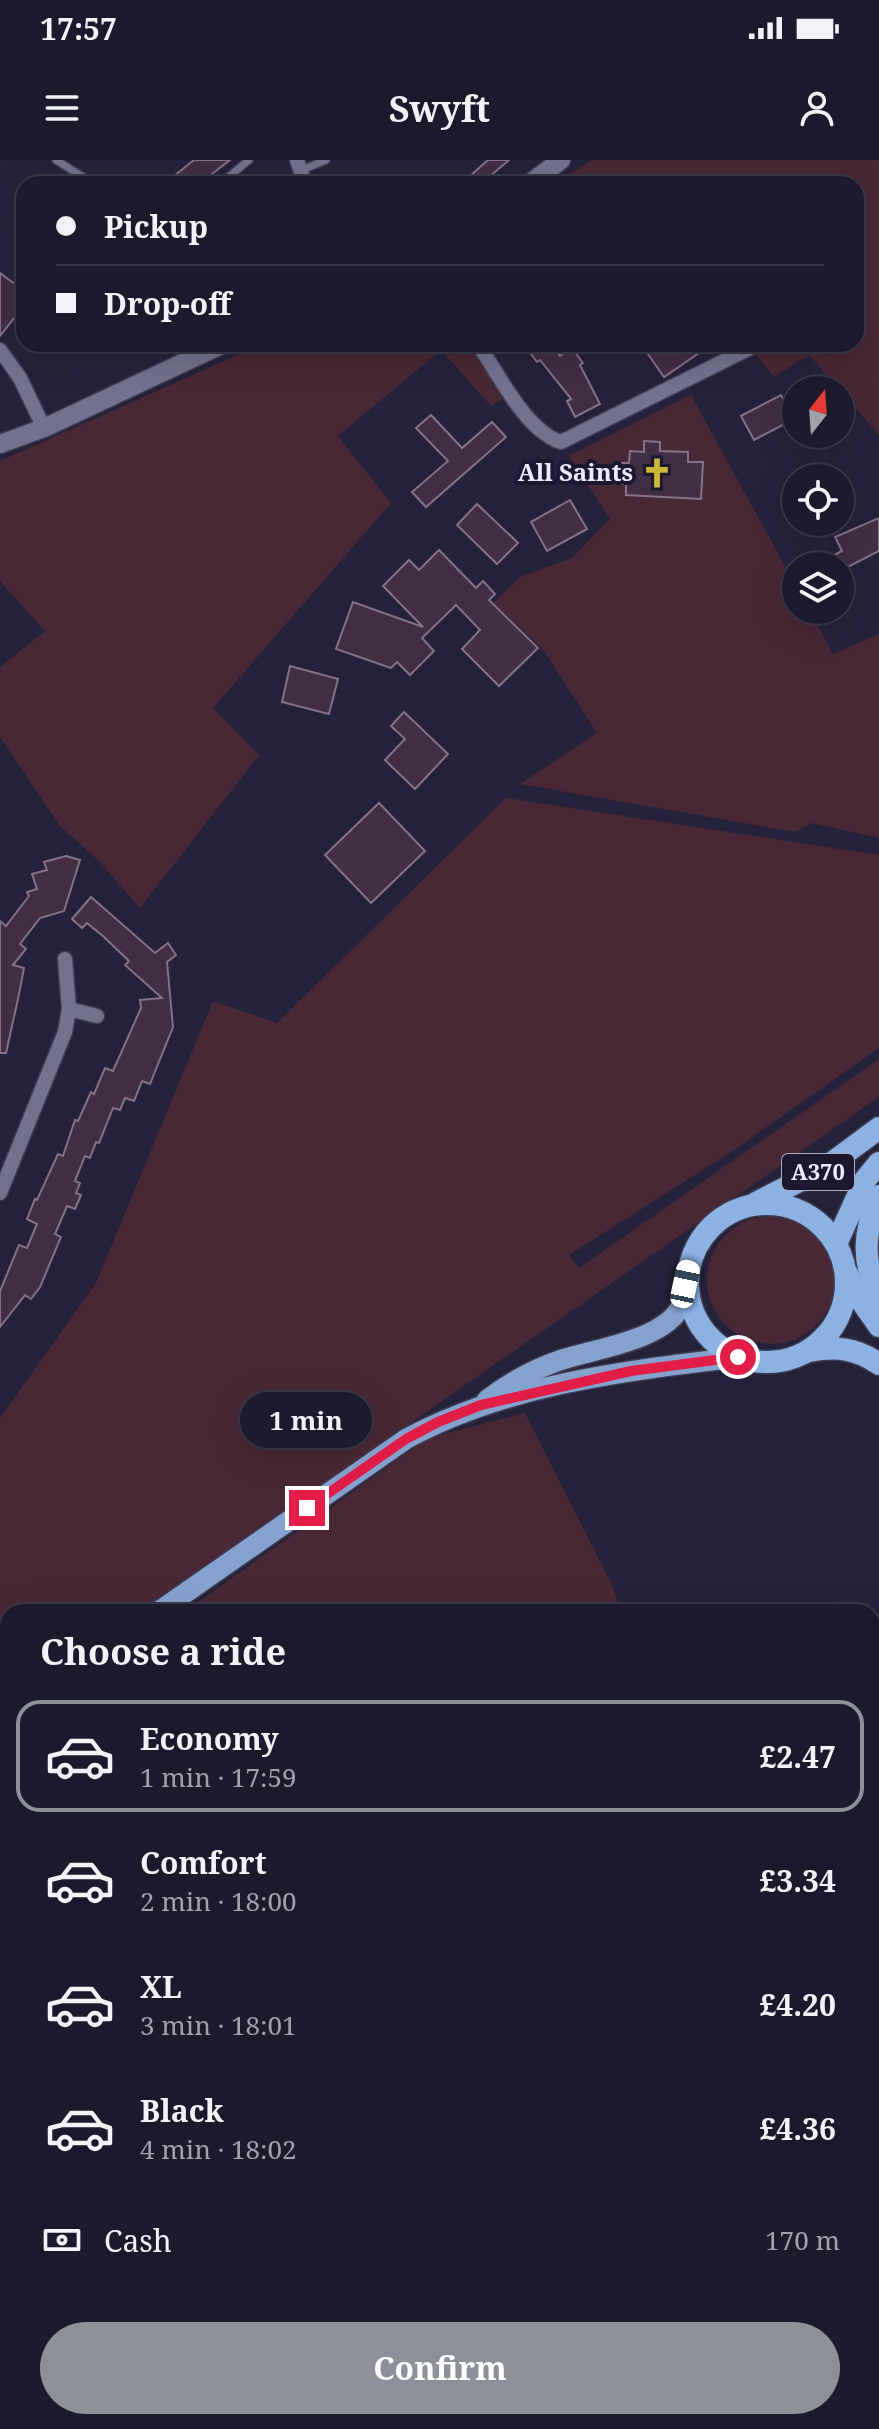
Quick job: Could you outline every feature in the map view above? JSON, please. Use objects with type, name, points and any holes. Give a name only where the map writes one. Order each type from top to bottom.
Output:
[{"type":"highway","name":"A370","points":[[751,1205],[825,1168],[879,1128]]},
{"type":"highway","name":"A370","points":[[836,1244],[865,1180],[879,1163]]},
{"type":"highway","points":[[879,1196],[868,1220],[865,1256],[879,1298]]},
{"type":"highway","points":[[879,1326],[853,1289],[836,1244],[820,1224],[800,1211],[776,1204],[751,1205],[730,1213],[712,1225],[698,1243],[690,1263],[688,1292],[696,1319],[714,1342],[738,1357],[762,1362],[785,1360],[807,1351],[833,1346],[852,1350],[879,1364]]},
{"type":"highway","points":[[807,1351],[826,1336],[839,1316],[845,1293],[845,1268]]},
{"type":"main road","points":[[481,1405],[509,1382],[556,1361],[653,1332],[669,1322],[681,1305],[690,1263]]},
{"type":"main road","points":[[169,1604],[406,1439],[438,1422],[481,1405],[631,1371],[738,1357]]},
{"type":"street","points":[[540,176],[561,160]]},
{"type":"street","points":[[0,350],[20,378],[44,428]]},
{"type":"street","points":[[0,444],[44,428],[206,352]]},
{"type":"street","points":[[483,352],[533,425],[547,438],[561,442],[742,352]]},
{"type":"street","points":[[0,1193],[65,1032],[69,1009],[65,959]]},
{"type":"street","points":[[69,1009],[97,1016]]},
{"type":"lane","points":[[56,160],[81,176]]},
{"type":"lane","points":[[230,176],[249,160]]},
{"type":"lane","points":[[301,171],[326,160]]},
{"type":"shaded area","points":[[592,160],[879,160],[879,435],[854,406],[854,376],[827,376],[809,355],[774,377],[754,352],[864,352],[864,176],[567,176]]},
{"type":"shaded area","points":[[244,352],[439,352],[338,436],[391,503],[213,708],[259,755],[140,908],[98,860],[60,826],[0,737],[0,667],[45,631],[0,581],[0,461]]},
{"type":"shaded area","points":[[443,352],[476,352],[504,398],[491,406]]},
{"type":"shaded area","points":[[691,395],[782,561],[782,624],[817,624],[833,654],[879,634],[879,838],[812,823],[795,832],[520,784],[597,733],[542,648],[493,603],[520,577],[572,558],[610,519],[569,456]]},
{"type":"shaded area","points":[[506,798],[879,855],[879,1048],[734,1150],[569,1255],[579,1268],[879,1059],[879,1097],[150,1604],[0,1604],[0,1418],[96,1283],[213,1001],[277,1023]]},
{"type":"shaded area","points":[[771,1216],[795,1221],[816,1235],[830,1256],[835,1280],[830,1304],[816,1325],[795,1339],[771,1344],[747,1339],[726,1325],[712,1304],[707,1280],[712,1256],[726,1235],[747,1221]]},
{"type":"shaded area","points":[[525,1413],[612,1585],[618,1604],[195,1604],[428,1438]]},
{"type":"building","points":[[194,160],[230,160],[209,176],[174,176]]},
{"type":"building","points":[[488,160],[509,160],[490,176],[470,176]]},
{"type":"building","points":[[0,273],[15,284],[16,316],[0,336]]},
{"type":"building","points":[[529,352],[557,352],[560,356],[565,352],[575,352],[583,363],[580,365],[600,404],[575,417],[567,401],[571,399],[540,360],[537,362]]},
{"type":"building","points":[[647,352],[700,352],[664,377]]},
{"type":"building","points":[[782,397],[782,425],[754,440],[741,416]]},
{"type":"building","points":[[431,415],[462,448],[492,422],[506,437],[426,507],[412,492],[448,461],[416,428]]},
{"type":"building","name":"All Saints","points":[[644,441],[660,442],[660,451],[688,452],[688,462],[703,462],[701,499],[626,495],[626,484],[612,483],[613,463],[629,463],[630,451],[644,452]]},
{"type":"building","points":[[570,500],[587,529],[547,551],[531,522]]},
{"type":"building","points":[[477,504],[518,543],[497,564],[457,525]]},
{"type":"building","points":[[879,518],[879,551],[854,564],[854,552],[840,552],[835,537],[854,536],[854,529]]},
{"type":"building","points":[[439,550],[476,588],[483,581],[495,594],[489,600],[538,648],[499,686],[462,649],[480,630],[456,605],[422,638],[434,651],[410,675],[397,662],[391,668],[336,649],[353,602],[423,627],[383,586],[409,560],[419,570]]},
{"type":"building","points":[[290,666],[338,679],[329,714],[282,702]]},
{"type":"building","points":[[404,712],[448,754],[415,789],[385,760],[405,739],[391,726]]},
{"type":"building","points":[[379,803],[425,851],[371,903],[325,855]]},
{"type":"building","points":[[66,856],[80,860],[64,911],[40,918],[20,944],[26,949],[13,965],[24,968],[6,1053],[0,1053],[0,921],[6,926],[29,896],[27,892],[37,889],[32,874],[47,870],[44,862]]},
{"type":"building","points":[[91,897],[155,953],[168,943],[176,955],[167,962],[173,1027],[150,1084],[142,1081],[134,1101],[125,1098],[120,1110],[113,1108],[99,1143],[96,1142],[90,1158],[85,1156],[75,1181],[80,1183],[76,1193],[81,1195],[75,1209],[67,1206],[55,1234],[61,1237],[40,1287],[31,1299],[25,1295],[0,1327],[0,1291],[19,1245],[27,1248],[37,1224],[27,1219],[35,1199],[58,1154],[63,1156],[75,1120],[78,1121],[91,1092],[94,1094],[105,1068],[113,1071],[141,1008],[140,1000],[162,998],[125,965],[129,961],[104,937],[87,923],[82,928],[72,919]]},
{"type":"place","name":"All Saints","points":[[657,473]]},
{"type":"route","points":[[307,1508],[406,1439],[481,1405],[631,1371],[738,1357]]}]
